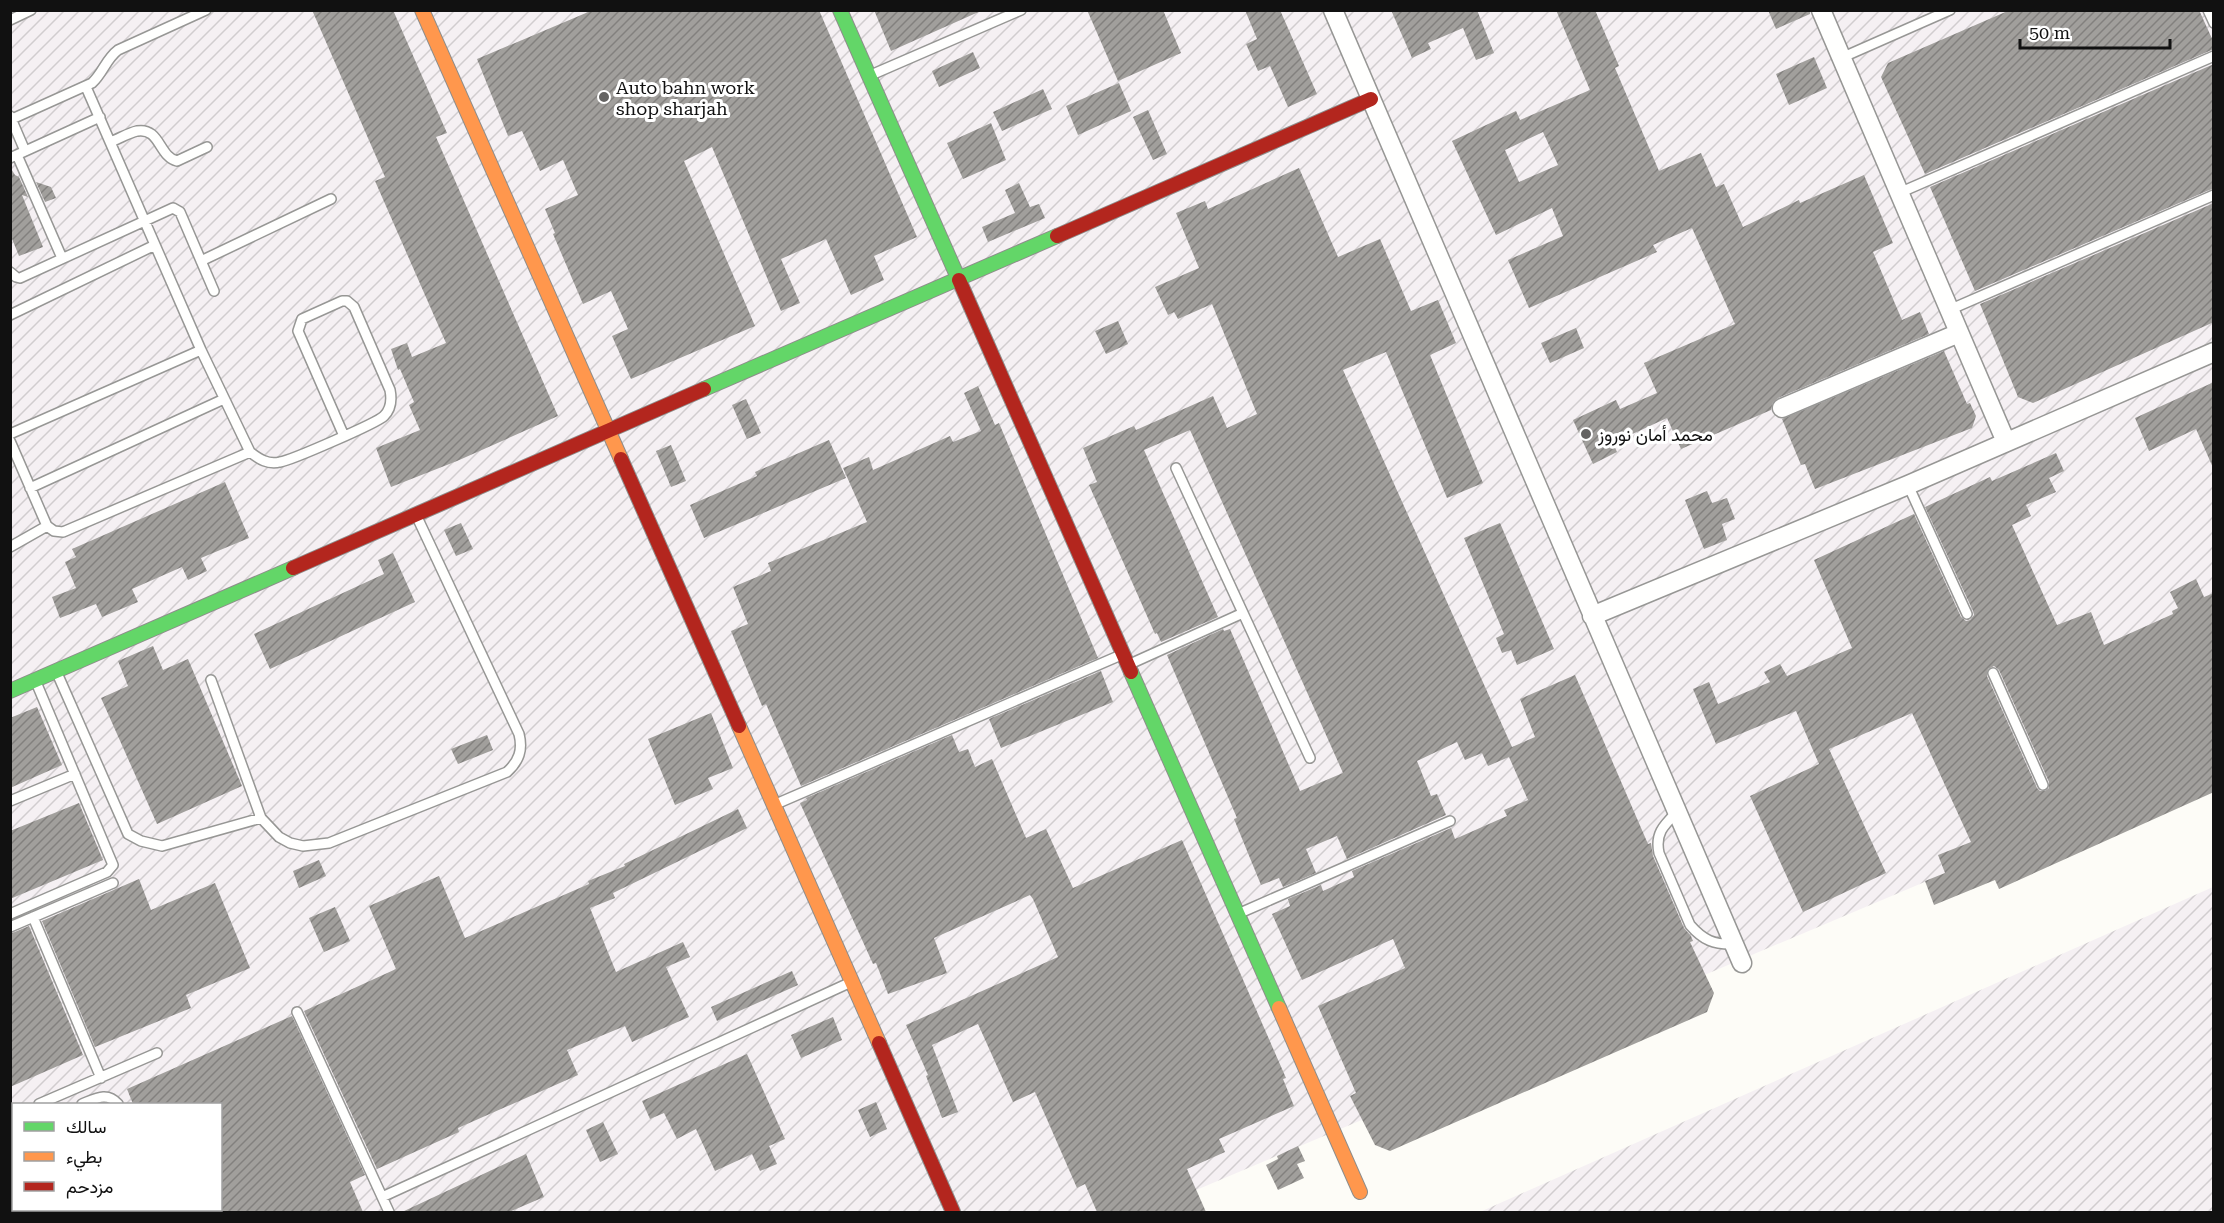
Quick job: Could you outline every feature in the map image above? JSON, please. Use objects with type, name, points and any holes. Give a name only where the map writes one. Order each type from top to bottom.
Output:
[{"type":"street","points":[[422,10],[953,1212]]},
{"type":"street","points":[[840,10],[1360,1192]]},
{"type":"street","points":[[1333,10],[1742,963]]},
{"type":"street","points":[[1821,10],[2006,442]]},
{"type":"street","points":[[10,691],[1371,99]]},
{"type":"street","points":[[1782,408],[1959,333]]},
{"type":"street","points":[[1592,616],[1908,485],[2214,352]]},
{"type":"lane","points":[[10,20],[31,10]]},
{"type":"lane","points":[[62,258],[18,155],[11,118],[86,87],[97,79],[107,60],[118,50],[206,10]]},
{"type":"lane","points":[[869,76],[1021,10]]},
{"type":"lane","points":[[1841,58],[1950,10]]},
{"type":"lane","points":[[2208,10],[2214,22]]},
{"type":"lane","points":[[1899,193],[2214,56]]},
{"type":"lane","points":[[86,87],[201,350],[250,452],[258,459],[269,463],[280,462],[344,436],[378,421],[385,415],[392,399],[390,390],[354,307],[351,303],[342,301],[302,319],[298,332],[344,436]]},
{"type":"lane","points":[[18,155],[100,117]]},
{"type":"lane","points":[[110,142],[136,131],[143,131],[156,137],[167,155],[177,160],[207,147]]},
{"type":"lane","points":[[1949,310],[2214,195]]},
{"type":"lane","points":[[201,261],[331,199]]},
{"type":"lane","points":[[10,272],[20,278],[169,209],[177,210],[214,291]]},
{"type":"lane","points":[[10,315],[155,245]]},
{"type":"lane","points":[[10,434],[201,350]]},
{"type":"lane","points":[[30,488],[224,399]]},
{"type":"lane","points":[[10,441],[47,526],[54,531],[63,532],[250,452]]},
{"type":"lane","points":[[1176,468],[1310,758]]},
{"type":"lane","points":[[1908,485],[1966,614]]},
{"type":"lane","points":[[212,680],[261,818],[274,833],[290,843],[303,846],[329,843],[507,772],[518,759],[521,751],[519,734],[416,515]]},
{"type":"lane","points":[[10,547],[47,526]]},
{"type":"lane","points":[[774,804],[1126,659],[1243,614]]},
{"type":"lane","points":[[56,671],[128,834],[141,841],[162,846],[261,818]]},
{"type":"lane","points":[[1993,673],[2043,785]]},
{"type":"lane","points":[[10,914],[112,868],[112,862],[36,680]]},
{"type":"lane","points":[[10,801],[75,774]]},
{"type":"lane","points":[[1676,813],[1659,830],[1656,842],[1690,926],[1709,942],[1734,945]]},
{"type":"lane","points":[[1238,914],[1450,821]]},
{"type":"lane","points":[[10,927],[113,883]]},
{"type":"lane","points":[[33,917],[101,1078]]},
{"type":"lane","points":[[382,1197],[852,982]]},
{"type":"lane","points":[[297,1012],[389,1212]]},
{"type":"lane","points":[[41,1103],[158,1053]]},
{"type":"lane","points":[[85,1103],[105,1096],[117,1103]]},
{"type":"shaded area","points":[[10,11],[2213,11],[2213,760],[1144,1212],[11,1212]]},
{"type":"shaded area","points":[[2213,887],[2213,1212],[1480,1212]]},
{"type":"building","points":[[312,10],[393,10],[447,133],[436,137],[558,416],[457,461],[391,487],[376,448],[420,430],[409,405],[414,402],[400,369],[398,370],[391,349],[407,343],[412,357],[446,343],[375,181],[385,177]]},
{"type":"building","points":[[593,10],[819,10],[917,237],[874,256],[884,280],[851,295],[826,239],[781,259],[800,303],[781,311],[712,147],[684,161],[755,326],[631,379],[612,336],[628,329],[611,291],[583,304],[553,234],[555,233],[545,209],[578,195],[563,160],[540,171],[522,131],[508,136],[477,59]]},
{"type":"building","points":[[874,10],[983,10],[891,51]]},
{"type":"building","points":[[1087,10],[1163,10],[1181,53],[1118,81]]},
{"type":"building","points":[[1245,10],[1280,10],[1317,94],[1288,107],[1270,66],[1258,71],[1246,44],[1257,39]]},
{"type":"building","points":[[1391,10],[1477,10],[1494,53],[1476,60],[1463,28],[1428,43],[1431,49],[1412,58]]},
{"type":"building","points":[[1556,10],[1595,10],[1619,66],[1615,68],[1659,171],[1701,153],[1716,187],[1724,184],[1743,227],[1799,200],[1800,203],[1864,175],[1893,243],[1873,252],[1902,320],[1920,312],[1929,334],[1778,398],[1773,402],[1771,410],[1681,449],[1667,418],[1613,443],[1617,452],[1593,464],[1573,420],[1616,400],[1620,409],[1657,393],[1644,363],[1735,324],[1692,228],[1653,245],[1657,252],[1529,308],[1508,260],[1563,236],[1552,208],[1496,235],[1452,141],[1516,111],[1520,120],[1590,90]],"holes":[[[1543,132],[1558,165],[1519,182],[1505,150]]]},
{"type":"building","points":[[1768,10],[1810,10],[1810,14],[1776,29]]},
{"type":"building","points":[[2010,10],[2199,10],[2214,43],[2214,49],[1925,174],[1881,77],[1888,63]]},
{"type":"building","points":[[973,52],[980,68],[939,87],[932,71]]},
{"type":"building","points":[[1814,57],[1827,88],[1789,105],[1776,74]]},
{"type":"building","points":[[2214,64],[2214,188],[1975,291],[1930,187]]},
{"type":"building","points":[[1119,83],[1131,111],[1078,135],[1066,106]]},
{"type":"building","points":[[1043,89],[1052,109],[1002,131],[993,112]]},
{"type":"building","points":[[1148,110],[1167,154],[1153,160],[1133,117]]},
{"type":"building","points":[[991,123],[1006,160],[963,179],[947,143]]},
{"type":"building","points":[[10,167],[19,177],[28,197],[22,195],[43,247],[19,256],[10,234]]},
{"type":"building","points":[[1299,168],[1338,257],[1380,239],[1411,311],[1438,300],[1456,343],[1430,355],[1483,483],[1447,498],[1386,352],[1343,370],[1512,747],[1535,737],[1520,699],[1575,675],[1648,844],[1651,843],[1653,856],[1684,928],[1691,936],[1693,941],[1690,942],[1714,993],[1707,1012],[1390,1151],[1375,1145],[1350,1096],[1356,1093],[1318,1006],[1405,968],[1393,939],[1302,980],[1272,914],[1290,906],[1288,899],[1321,885],[1323,891],[1354,877],[1352,871],[1451,828],[1455,839],[1507,816],[1504,810],[1528,800],[1509,757],[1488,766],[1482,753],[1465,760],[1457,742],[1417,761],[1431,796],[1437,794],[1446,815],[1347,859],[1337,836],[1306,849],[1316,873],[1283,887],[1279,878],[1261,885],[1234,819],[1237,818],[1167,655],[1223,629],[1224,631],[1230,629],[1300,791],[1343,773],[1190,430],[1144,450],[1218,617],[1161,642],[1157,633],[1155,634],[1089,485],[1097,482],[1083,448],[1134,426],[1136,430],[1213,396],[1227,428],[1257,414],[1212,304],[1178,319],[1174,312],[1168,315],[1155,287],[1199,268],[1176,213],[1205,201],[1208,209]]},
{"type":"building","points":[[36,182],[51,187],[56,198],[45,202]]},
{"type":"building","points":[[1019,183],[1030,207],[1039,204],[1045,218],[988,242],[982,227],[1015,213],[1005,190]]},
{"type":"building","points":[[2214,203],[2214,322],[2033,403],[2018,397],[1980,304]]},
{"type":"building","points":[[1118,321],[1128,344],[1106,354],[1095,331]]},
{"type":"building","points":[[1576,328],[1584,348],[1550,363],[1541,343]]},
{"type":"building","points":[[1944,351],[1967,404],[1970,403],[1976,416],[1972,428],[1815,489],[1805,464],[1801,465],[1782,419]]},
{"type":"building","points":[[2214,382],[2214,470],[2196,429],[2149,451],[2135,418]]},
{"type":"building","points":[[978,386],[995,425],[999,423],[1098,658],[801,786],[766,704],[762,706],[731,631],[748,624],[733,587],[771,571],[768,563],[867,522],[843,468],[869,457],[873,470],[950,436],[953,442],[981,431],[964,393]]},
{"type":"building","points":[[746,399],[761,433],[747,439],[732,405]]},
{"type":"building","points":[[829,440],[846,478],[704,538],[690,505],[757,476],[755,472]]},
{"type":"building","points":[[671,445],[686,481],[671,487],[656,451]]},
{"type":"building","points":[[2056,453],[2064,471],[2049,478],[2056,492],[2026,505],[2031,516],[2012,525],[2057,625],[2091,612],[2104,645],[2173,614],[2172,611],[2178,608],[2170,592],[2196,579],[2204,597],[2214,593],[2214,792],[1999,889],[1995,880],[1934,905],[1925,881],[1945,873],[1938,855],[1971,842],[1912,713],[1829,749],[1886,873],[1803,912],[1750,796],[1819,764],[1796,711],[1716,744],[1693,689],[1709,682],[1718,704],[1770,682],[1764,672],[1780,664],[1787,676],[1852,648],[1814,560],[1914,514],[1961,617],[1966,621],[1970,620],[1974,615],[1973,611],[1925,507],[1990,477],[1992,481]],"holes":[[[1994,666],[1999,670],[2049,782],[2049,788],[2045,791],[2037,788],[1987,676],[1988,669]]]},
{"type":"building","points":[[225,482],[249,538],[201,558],[207,571],[188,580],[182,567],[132,589],[138,602],[102,617],[96,604],[60,618],[52,597],[76,588],[65,562],[76,557],[72,549]]},
{"type":"building","points":[[1707,491],[1712,503],[1727,498],[1735,519],[1722,524],[1727,540],[1704,549],[1685,500]]},
{"type":"building","points":[[461,523],[473,549],[456,556],[444,530]]},
{"type":"building","points":[[1500,523],[1554,649],[1517,665],[1511,650],[1502,653],[1496,638],[1504,634],[1464,538]]},
{"type":"building","points":[[393,553],[415,602],[270,669],[254,634],[384,574],[378,560]]},
{"type":"building","points":[[153,646],[163,670],[188,659],[242,786],[157,824],[101,698],[128,686],[118,661]]},
{"type":"building","points":[[1101,671],[1113,702],[1001,748],[989,719]]},
{"type":"building","points":[[37,707],[62,765],[10,788],[10,718]]},
{"type":"building","points":[[711,713],[733,768],[708,778],[713,789],[675,805],[648,739]]},
{"type":"building","points":[[487,735],[493,750],[458,764],[451,749]]},
{"type":"building","points":[[952,735],[959,752],[968,749],[975,767],[992,759],[1026,838],[1046,829],[1073,888],[1182,840],[1286,1078],[1283,1079],[1294,1106],[1219,1139],[1225,1152],[1187,1169],[1206,1212],[1097,1212],[1085,1184],[1077,1188],[1035,1092],[1013,1102],[978,1024],[932,1045],[958,1112],[942,1118],[926,1076],[928,1075],[906,1025],[1058,957],[1033,899],[1030,895],[934,938],[947,973],[888,994],[876,963],[873,964],[800,803],[807,800],[806,798]]},
{"type":"building","points":[[79,803],[103,860],[10,899],[10,831]]},
{"type":"building","points":[[738,809],[747,828],[613,893],[615,898],[590,908],[616,972],[683,942],[690,957],[666,967],[689,1017],[632,1042],[625,1026],[567,1050],[578,1075],[458,1128],[459,1132],[377,1169],[304,1011],[396,969],[369,906],[439,876],[465,938],[589,884],[588,881],[625,866],[624,864]]},
{"type":"building","points":[[319,860],[326,876],[299,888],[293,871]]},
{"type":"building","points":[[139,879],[151,910],[215,883],[250,968],[186,995],[191,1008],[95,1047],[42,921]]},
{"type":"building","points":[[335,907],[350,941],[324,952],[309,918]]},
{"type":"building","points":[[29,926],[83,1055],[10,1087],[10,934]]},
{"type":"building","points":[[792,971],[798,985],[717,1021],[711,1007]]},
{"type":"building","points":[[292,1016],[365,1175],[350,1182],[363,1212],[220,1212],[222,1211],[222,1103],[133,1103],[127,1089]]},
{"type":"building","points":[[833,1017],[842,1040],[801,1058],[791,1035]]},
{"type":"building","points":[[747,1054],[785,1139],[769,1146],[777,1164],[760,1171],[752,1154],[715,1171],[696,1129],[677,1139],[664,1113],[650,1119],[642,1101]]},
{"type":"building","points":[[876,1102],[887,1129],[870,1137],[858,1110]]},
{"type":"building","points":[[603,1122],[618,1154],[600,1162],[586,1130]]},
{"type":"building","points":[[1298,1146],[1305,1161],[1297,1164],[1304,1178],[1278,1190],[1266,1165],[1278,1159],[1277,1156]]},
{"type":"building","points":[[526,1154],[544,1197],[509,1212],[402,1212]]},
{"type":"traffic: fast","points":[[840,10],[959,280]]},
{"type":"traffic: fast","points":[[704,389],[1057,236]]},
{"type":"traffic: fast","points":[[10,691],[293,568]]},
{"type":"traffic: fast","points":[[1131,672],[1279,1008]]},
{"type":"traffic: slow","points":[[422,10],[621,459]]},
{"type":"traffic: slow","points":[[739,726],[879,1043]]},
{"type":"traffic: slow","points":[[1279,1008],[1360,1192]]},
{"type":"traffic: jam","points":[[1057,236],[1371,99]]},
{"type":"traffic: jam","points":[[959,280],[1131,672]]},
{"type":"traffic: jam","points":[[293,568],[704,389]]},
{"type":"traffic: jam","points":[[621,459],[739,726]]},
{"type":"traffic: jam","points":[[879,1043],[953,1212]]},
{"type":"place","name":"Auto bahn work shop sharjah","points":[[604,97]]},
{"type":"place","name":"محمد أمان نوروز","points":[[1586,434]]}]
